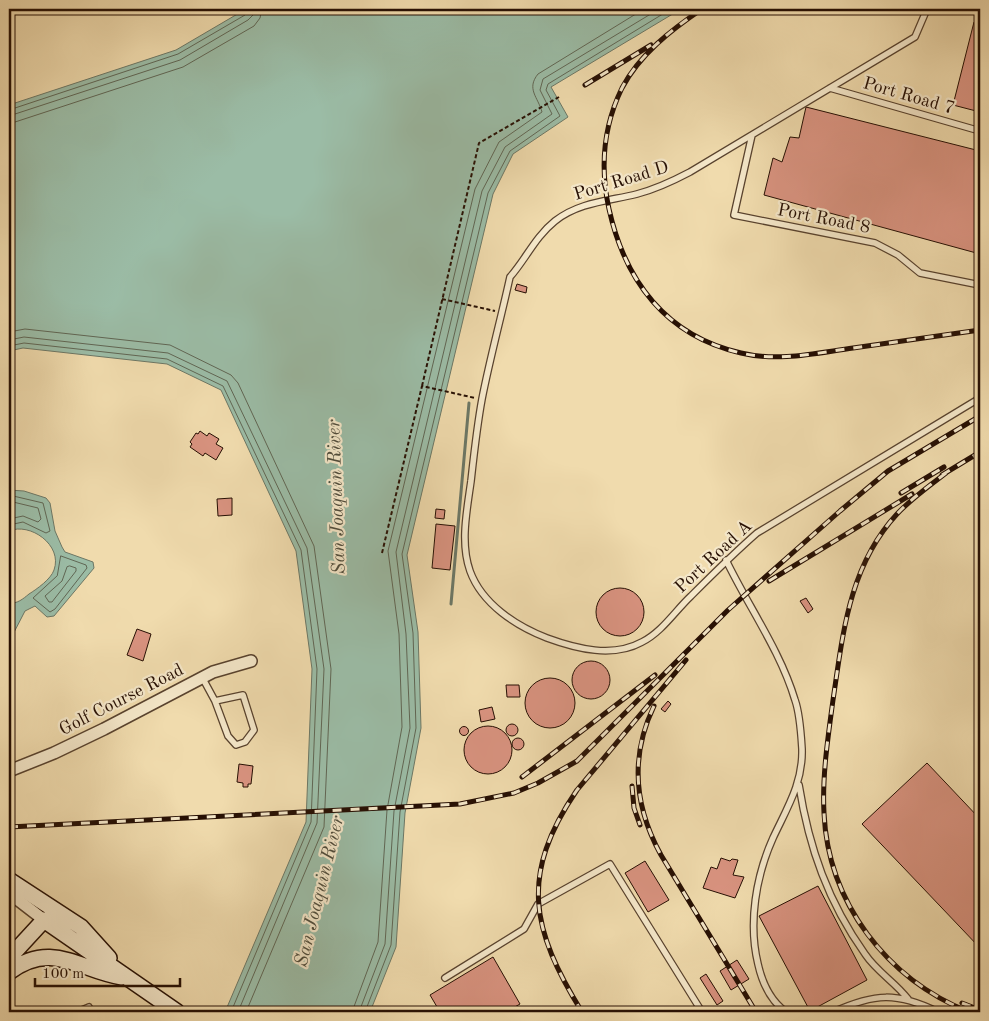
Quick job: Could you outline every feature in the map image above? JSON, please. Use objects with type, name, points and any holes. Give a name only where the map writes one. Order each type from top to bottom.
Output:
[{"type":"street","name":"Golf Course Road","points":[[9,771],[62,749],[154,704],[222,667],[251,661]]},
{"type":"street","points":[[9,880],[81,927],[126,978]]},
{"type":"street","points":[[9,893],[44,920],[177,1012]]},
{"type":"street","points":[[9,901],[44,920]]},
{"type":"street","points":[[9,958],[44,920]]},
{"type":"street","points":[[9,972],[21,963],[46,957],[68,959],[102,974],[126,978]]},
{"type":"lane","name":"Port Road D","points":[[472,576],[466,551],[467,513],[482,399],[510,277],[522,263],[537,238],[559,218],[589,204],[658,188],[690,172],[915,37],[927,9]]},
{"type":"lane","name":"Port Road 7","points":[[830,88],[980,131]]},
{"type":"lane","name":"Port Road 8","points":[[752,135],[734,215],[875,242],[898,255],[920,273],[980,285]]},
{"type":"lane","name":"Port Road A","points":[[472,576],[493,604],[520,626],[560,643],[611,652],[635,646],[651,637],[726,560],[757,533],[980,398]]},
{"type":"lane","points":[[726,560],[761,626],[796,700],[802,749],[798,781],[766,857],[754,914],[756,953],[760,970],[774,1000],[786,1012]]},
{"type":"lane","points":[[202,677],[215,700],[228,736],[236,745],[245,742],[254,730],[243,695],[215,700]]},
{"type":"lane","points":[[798,781],[811,845],[819,870],[838,909],[866,955],[908,998],[938,1012]]},
{"type":"lane","points":[[446,978],[524,929],[538,904],[610,864],[702,1012]]},
{"type":"lane","points":[[833,1012],[866,999],[878,997],[908,998]]},
{"type":"lane","points":[[77,1012],[88,1007]]},
{"type":"path","points":[[382,552],[479,143],[560,97]]},
{"type":"path","points":[[442,299],[502,313]]},
{"type":"path","points":[[422,386],[482,399]]},
{"type":"water","name":"San Joaquin River","points":[[246,9],[681,9],[551,87],[568,117],[513,154],[493,194],[407,555],[418,632],[421,728],[405,813],[396,947],[370,1012],[225,1012],[306,822],[312,669],[296,551],[221,390],[167,364],[23,348],[9,351],[9,105],[176,50]]},
{"type":"water","points":[[9,490],[24,491],[46,498],[50,503],[55,531],[65,552],[93,562],[94,568],[54,616],[47,617],[35,606],[25,611],[9,642],[9,603],[20,601],[43,584],[54,570],[56,561],[54,552],[43,538],[26,530],[17,529],[9,531]]},
{"type":"building","points":[[974,22],[980,24],[980,112],[953,105]]},
{"type":"building","points":[[806,107],[980,151],[980,254],[764,195],[773,158],[782,162],[790,137],[799,138]]},
{"type":"building","points":[[517,284],[527,287],[526,293],[515,290]]},
{"type":"building","points":[[200,431],[207,436],[209,433],[219,439],[216,444],[223,448],[216,460],[205,453],[203,456],[190,447],[192,444],[190,442],[196,433],[198,434]]},
{"type":"building","points":[[232,498],[232,515],[218,516],[217,499]]},
{"type":"building","points":[[436,509],[445,510],[444,519],[435,518]]},
{"type":"building","points":[[436,524],[455,526],[450,570],[432,568]]},
{"type":"building","points":[[620,588],[629,590],[637,595],[642,603],[644,612],[642,621],[637,629],[629,634],[620,636],[611,634],[603,629],[598,621],[596,612],[598,603],[603,595],[611,590]]},
{"type":"building","points":[[806,598],[813,609],[808,613],[800,601]]},
{"type":"building","points":[[137,629],[151,634],[143,661],[127,655]]},
{"type":"building","points":[[591,661],[598,662],[604,667],[609,673],[609,687],[604,693],[598,698],[591,699],[584,698],[578,693],[573,687],[572,680],[573,673],[578,667],[584,662]]},
{"type":"building","points":[[550,678],[564,682],[571,689],[575,703],[571,717],[564,724],[550,728],[536,724],[529,717],[525,703],[529,689],[536,682]]},
{"type":"building","points":[[506,685],[519,685],[520,697],[507,697]]},
{"type":"building","points":[[668,701],[671,704],[665,712],[661,709]]},
{"type":"building","points":[[492,707],[495,719],[481,722],[479,710]]},
{"type":"building","points":[[510,724],[514,724],[518,730],[514,736],[510,736],[506,732],[506,728]]},
{"type":"building","points":[[464,726],[469,731],[464,736],[459,731]]},
{"type":"building","points":[[488,726],[497,728],[505,733],[510,741],[512,750],[510,759],[505,767],[497,772],[488,774],[479,772],[471,767],[466,759],[464,750],[466,741],[471,733],[479,728]]},
{"type":"building","points":[[516,738],[520,738],[524,744],[520,750],[516,750],[512,746],[512,742]]},
{"type":"building","points":[[927,763],[980,819],[980,948],[862,824]]},
{"type":"building","points":[[239,764],[253,766],[251,784],[248,784],[248,787],[243,787],[243,783],[237,782]]},
{"type":"building","points":[[721,858],[730,861],[732,859],[738,860],[733,875],[744,877],[735,898],[703,888],[711,867],[717,869]]},
{"type":"building","points":[[645,861],[669,900],[648,912],[625,873]]},
{"type":"building","points":[[818,886],[867,980],[810,1011],[759,916]]},
{"type":"building","points":[[493,957],[520,1004],[506,1012],[440,1012],[430,995]]},
{"type":"building","points":[[737,960],[749,979],[731,990],[720,971]]},
{"type":"building","points":[[706,974],[723,1001],[717,1005],[700,978]]},
{"type":"waterway","points":[[451,604],[469,403]]},
{"type":"railway","points":[[702,9],[668,34],[638,64],[622,88],[607,133],[604,163],[606,194],[616,235],[638,282],[653,302],[670,319],[691,333],[714,345],[755,356],[797,356],[980,330]]},
{"type":"railway","points":[[585,85],[651,45]]},
{"type":"railway","points":[[9,827],[460,804],[514,793],[538,783],[577,761],[728,610],[888,471],[980,416]]},
{"type":"railway","points":[[942,475],[980,452]]},
{"type":"railway","points":[[901,493],[944,467]]},
{"type":"railway","points":[[946,473],[897,514],[881,534],[858,578],[840,650],[826,756],[824,813],[828,846],[837,877],[850,907],[867,934],[888,958],[912,980],[939,998],[969,1012]]},
{"type":"railway","points":[[769,581],[912,494]]},
{"type":"railway","points":[[582,1012],[565,982],[543,928],[539,902],[540,876],[546,849],[558,821],[577,790],[686,660]]},
{"type":"railway","points":[[522,777],[655,675]]},
{"type":"railway","points":[[654,706],[641,743],[639,762],[638,781],[645,818],[661,855],[756,1012]]},
{"type":"railway","points":[[632,786],[634,808],[640,825]]},
{"type":"railway","points":[[962,1003],[980,1010]]}]
